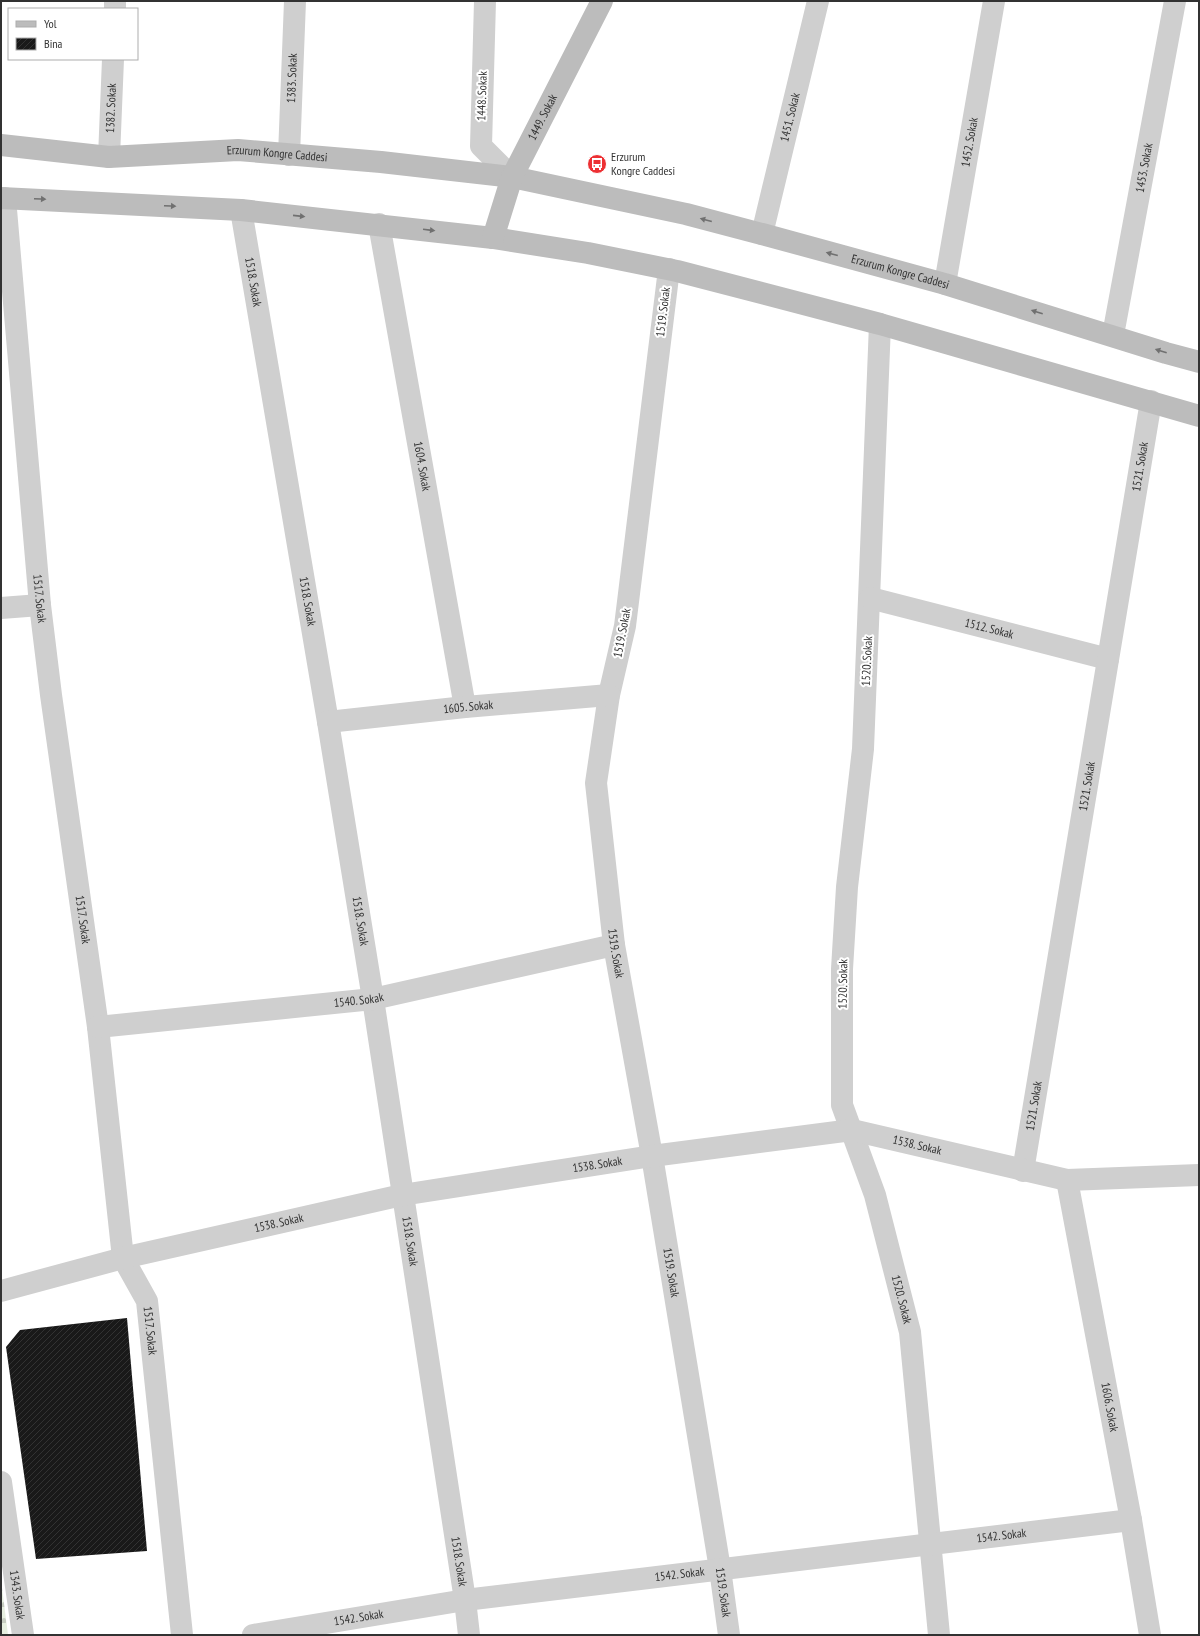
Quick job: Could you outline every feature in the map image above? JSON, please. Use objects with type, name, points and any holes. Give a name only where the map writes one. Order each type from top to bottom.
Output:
[{"type":"main road","name":"1449. Sokak","points":[[493,238],[512,177],[602,1]]},
{"type":"main road","name":"Erzurum Kongre Caddesi","points":[[1,145],[109,157],[238,150],[381,162],[512,177],[686,214],[762,234],[945,284],[1199,362]]},
{"type":"main road","points":[[3,198],[241,210],[379,224],[493,238],[588,253],[668,269],[880,324],[1199,416]]},
{"type":"street","name":"1383. Sokak","points":[[289,154],[295,1]]},
{"type":"street","name":"1448. Sokak","points":[[485,1],[481,146],[512,177]]},
{"type":"street","name":"1451. Sokak","points":[[762,234],[818,1]]},
{"type":"street","name":"1452. Sokak","points":[[945,284],[994,1]]},
{"type":"street","name":"1453. Sokak","points":[[1113,336],[1175,1]]},
{"type":"street","name":"1382. Sokak","points":[[109,157],[112,60]]},
{"type":"street","name":"1517. Sokak","points":[[3,198],[40,605],[51,695],[98,1027],[123,1258],[148,1301],[182,1635]]},
{"type":"street","name":"1518. Sokak","points":[[241,210],[328,722],[373,999],[465,1600],[469,1635]]},
{"type":"street","name":"1604. Sokak","points":[[379,224],[465,708]]},
{"type":"street","name":"1519. Sokak","points":[[668,269],[625,626],[609,696],[596,783],[614,945],[652,1156],[720,1569],[729,1635]]},
{"type":"street","name":"1520. Sokak","points":[[880,324],[863,749],[847,887],[842,969],[842,1105],[875,1196],[910,1332],[939,1635]]},
{"type":"street","name":"1521. Sokak","points":[[1023,1171],[1151,401]]},
{"type":"street","name":"1512. Sokak","points":[[870,598],[1108,659]]},
{"type":"street","points":[[1,608],[40,605]]},
{"type":"street","name":"1605. Sokak","points":[[328,722],[465,708],[609,696]]},
{"type":"street","name":"1540. Sokak","points":[[98,1027],[373,999],[614,945]]},
{"type":"street","name":"1538. Sokak","points":[[1,1291],[123,1258],[402,1195],[652,1156],[852,1130],[1023,1171],[1067,1180],[1199,1175]]},
{"type":"street","name":"1606. Sokak","points":[[1067,1180],[1131,1520],[1150,1635]]},
{"type":"street","name":"1343. Sokak","points":[[1,1482],[23,1635]]},
{"type":"street","name":"1542. Sokak","points":[[253,1635],[465,1600],[1131,1520]]},
{"type":"green space","points":[[1,1580],[8,1635],[1,1635]]},
{"type":"building","points":[[127,1318],[147,1551],[36,1559],[6,1347],[20,1330]]},
{"type":"place","name":"Erzurum Kongre Caddesi","points":[[597,164]]}]
